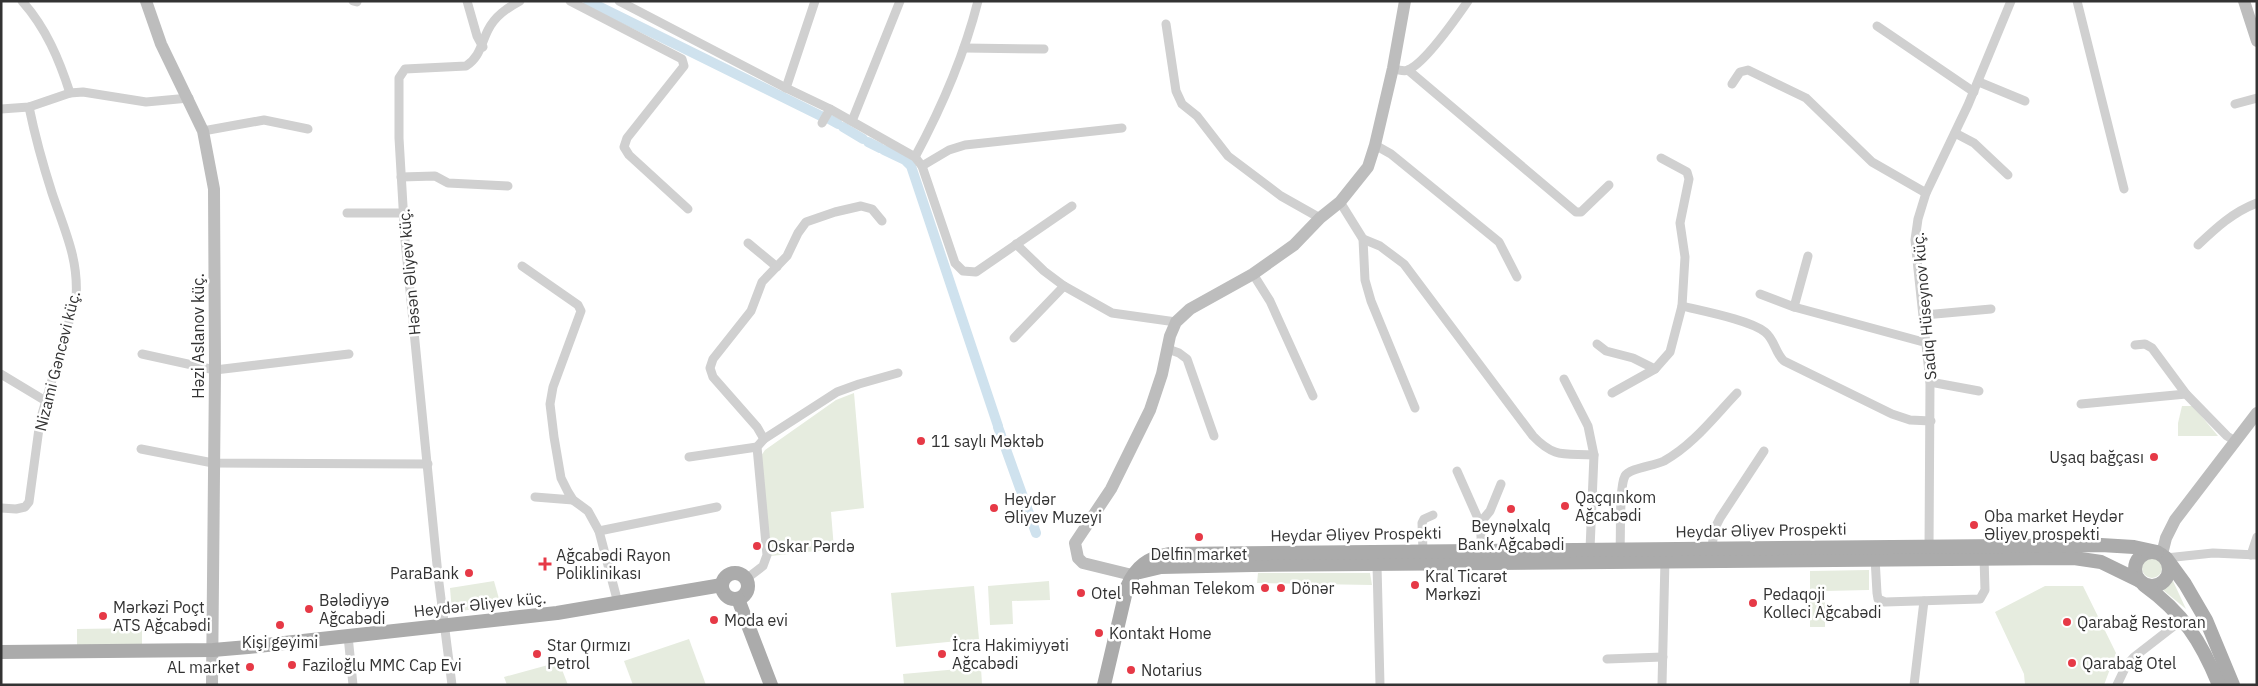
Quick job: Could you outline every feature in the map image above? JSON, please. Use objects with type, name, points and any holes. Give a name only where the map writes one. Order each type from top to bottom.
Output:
[{"type":"main road","name":"Heydar Əliyev Prospekti","points":[[1132,575],[1145,561],[1170,554],[1712,548],[1930,552],[2101,545],[2134,547],[2162,555]]},
{"type":"main road","points":[[1104,685],[1127,587],[1132,575],[1153,567],[1875,558],[1930,552],[1984,557],[2090,559],[2113,567],[2142,583],[2163,598],[2183,619],[2199,640],[2219,685]]},
{"type":"main road","points":[[2162,555],[2170,569],[2166,580],[2156,586],[2142,583],[2135,572],[2136,562],[2147,552],[2162,555],[2188,590],[2206,620],[2233,685]]},
{"type":"main road","points":[[734,573],[743,575],[746,579],[748,588],[746,593],[738,599],[733,599],[725,594],[722,585],[726,577],[734,573]]},
{"type":"main road","name":"Heydər Əliyev küç.","points":[[1,652],[213,650],[557,613],[722,585]]},
{"type":"main road","points":[[738,599],[771,685]]},
{"type":"street","points":[[22,1],[47,35],[70,93]]},
{"type":"street","name":"Həzi Aslanov küç.","points":[[146,1],[161,44],[204,131],[214,189],[215,370],[212,685]]},
{"type":"street","points":[[467,1],[477,36],[483,47]]},
{"type":"street","name":"Həsən Əliyev küç.","points":[[452,685],[446,625],[438,575],[403,213],[399,78],[405,68],[466,66],[473,62],[483,47],[488,30],[496,18],[505,9],[520,1]]},
{"type":"street","points":[[570,1],[682,59],[684,66],[627,138],[624,147],[629,155],[688,209]]},
{"type":"street","points":[[619,1],[830,109],[915,157],[922,166],[955,262],[963,271],[976,272],[1072,206]]},
{"type":"street","points":[[786,88],[815,1]]},
{"type":"street","points":[[852,121],[900,1]]},
{"type":"street","points":[[915,157],[937,116],[964,48],[978,1]]},
{"type":"street","points":[[1132,575],[1083,563],[1075,551],[1075,543],[1111,489],[1150,410],[1168,350],[1170,336],[1176,322],[1190,309],[1253,274],[1294,244],[1320,218],[1340,202],[1368,167],[1393,68],[1405,1]]},
{"type":"street","points":[[1408,70],[1449,30],[1468,1]]},
{"type":"street","name":"Sadıq Hüseynov küç.","points":[[1930,552],[1930,382],[1915,240],[1918,219],[1926,193],[1979,82],[2011,1]]},
{"type":"street","points":[[2077,1],[2124,189]]},
{"type":"street","points":[[2244,1],[2257,41]]},
{"type":"street","points":[[1166,24],[1176,91],[1182,104],[1197,116],[1228,156],[1281,196],[1320,218]]},
{"type":"street","points":[[1877,26],[1974,92]]},
{"type":"street","points":[[964,48],[1044,48]]},
{"type":"street","points":[[1393,68],[1408,70],[1576,212],[1581,212],[1609,185]]},
{"type":"street","points":[[1732,84],[1740,72],[1748,70],[1806,98],[1872,162],[1926,193]]},
{"type":"street","points":[[1979,82],[2025,100]]},
{"type":"street","points":[[1,108],[29,107],[70,93],[93,92],[146,102],[189,98]]},
{"type":"street","points":[[2235,104],[2257,98]]},
{"type":"street","name":"Nizami Gəncəvi küç.","points":[[1,508],[16,510],[25,507],[29,502],[38,430],[44,400],[76,298],[77,278],[71,246],[41,157],[29,107]]},
{"type":"street","points":[[822,123],[830,109]]},
{"type":"street","points":[[204,131],[264,120],[308,129]]},
{"type":"street","points":[[922,166],[949,150],[965,145],[1122,128]]},
{"type":"street","points":[[1955,133],[1974,143],[2008,176]]},
{"type":"street","points":[[1375,145],[1391,154],[1499,242],[1517,277]]},
{"type":"street","points":[[1612,393],[1655,369],[1670,352],[1682,306],[1684,257],[1680,223],[1689,179],[1687,172],[1660,158]]},
{"type":"street","points":[[401,177],[435,176],[448,182],[508,186]]},
{"type":"street","points":[[1340,202],[1363,239],[1365,280],[1371,301],[1414,408]]},
{"type":"street","points":[[2198,245],[2221,223],[2257,203]]},
{"type":"street","points":[[764,439],[757,427],[713,377],[710,368],[713,359],[751,311],[762,282],[787,256],[798,233],[806,222],[834,212],[861,206],[872,208],[882,221]]},
{"type":"street","points":[[347,213],[403,213]]},
{"type":"street","points":[[1363,239],[1380,246],[1404,264],[1533,436],[1545,449],[1553,453],[1594,455]]},
{"type":"street","points":[[748,243],[777,267]]},
{"type":"street","points":[[1016,244],[1044,271],[1064,286],[1112,313],[1176,322]]},
{"type":"street","points":[[1794,307],[1808,256]]},
{"type":"street","points":[[522,266],[578,305],[581,311],[556,377],[550,404],[561,478],[573,500],[588,511],[599,531],[618,603]]},
{"type":"street","points":[[1253,274],[1270,301],[1313,396]]},
{"type":"street","points":[[1014,338],[1064,286]]},
{"type":"street","points":[[1760,294],[1794,307],[1927,342]]},
{"type":"street","points":[[1682,306],[1725,316],[1764,331],[1772,340],[1777,355],[1784,361],[1892,414],[1910,420],[1931,421]]},
{"type":"street","points":[[1924,315],[1991,309]]},
{"type":"street","points":[[1597,344],[1606,351],[1633,358],[1655,369]]},
{"type":"street","points":[[2134,345],[2145,344],[2152,348],[2186,394],[2219,428],[2235,441]]},
{"type":"street","points":[[1168,350],[1179,353],[1187,359],[1214,436]]},
{"type":"street","points":[[142,354],[215,370],[349,354]]},
{"type":"street","points":[[689,457],[757,447],[764,439],[838,392],[898,373]]},
{"type":"street","points":[[1,374],[44,400]]},
{"type":"street","points":[[1564,379],[1588,426],[1594,455],[1590,549]]},
{"type":"street","points":[[1930,382],[1978,391]]},
{"type":"street","points":[[1620,549],[1622,488],[1624,477],[1628,471],[1661,462],[1682,450],[1737,392]]},
{"type":"street","points":[[2081,404],[2186,394]]},
{"type":"street","points":[[2257,414],[2175,520],[2166,538],[2162,555],[2213,553],[2254,555],[2257,537]]},
{"type":"street","points":[[746,579],[763,566],[767,555],[758,475],[757,447]]},
{"type":"street","points":[[141,449],[213,463],[428,464]]},
{"type":"street","points":[[1712,548],[1714,530],[1720,518],[1764,451]]},
{"type":"street","points":[[1457,470],[1480,523],[1482,550]]},
{"type":"street","points":[[1480,523],[1490,511],[1501,484]]},
{"type":"street","points":[[535,497],[573,500]]},
{"type":"street","points":[[599,531],[717,507]]},
{"type":"street","points":[[1423,551],[1422,523],[1424,519],[1433,515]]},
{"type":"street","points":[[1875,558],[1878,599],[1885,602],[1980,599],[1985,590],[1984,557]]},
{"type":"street","points":[[1662,685],[1665,560]]},
{"type":"street","points":[[1377,565],[1380,685]]},
{"type":"street","points":[[1914,685],[1924,601]]},
{"type":"street","points":[[2117,685],[2126,666],[2134,657],[2183,619]]},
{"type":"street","points":[[348,636],[354,685]]},
{"type":"street","points":[[1607,659],[1663,657]]},
{"type":"shaded area","points":[[854,393],[864,508],[831,512],[834,549],[771,556],[761,456],[765,450],[836,400]]},
{"type":"shaded area","points":[[2182,406],[2193,406],[2218,436],[2178,436],[2178,423]]},
{"type":"shaded area","points":[[2152,558],[2159,561],[2162,568],[2159,575],[2152,578],[2145,575],[2142,568],[2145,561]]},
{"type":"shaded area","points":[[1869,570],[1869,590],[1825,591],[1825,627],[1810,627],[1810,571]]},
{"type":"shaded area","points":[[1258,573],[1370,573],[1372,585],[1257,583]]},
{"type":"shaded area","points":[[494,581],[501,606],[452,612],[450,588]]},
{"type":"shaded area","points":[[1049,581],[1050,600],[1012,601],[1013,624],[990,625],[988,586]]},
{"type":"shaded area","points":[[2173,581],[2186,609],[2163,590]]},
{"type":"shaded area","points":[[974,586],[979,639],[896,647],[891,593]]},
{"type":"shaded area","points":[[2045,586],[2083,586],[2116,653],[2104,685],[2025,685],[2024,674],[1995,612]]},
{"type":"shaded area","points":[[142,628],[142,645],[77,646],[77,629]]},
{"type":"shaded area","points":[[689,639],[706,685],[633,685],[624,661]]},
{"type":"shaded area","points":[[559,662],[568,685],[507,685],[504,677]]},
{"type":"shaded area","points":[[981,667],[982,685],[904,685],[903,674]]},
{"type":"waterway","points":[[588,1],[821,116]]},
{"type":"waterway","points":[[829,119],[838,124]]},
{"type":"waterway","points":[[843,127],[863,139]]},
{"type":"waterway","points":[[868,142],[880,148]]},
{"type":"waterway","points":[[884,150],[905,160],[911,166],[998,426]]},
{"type":"waterway","points":[[998,427],[1036,533]]},
{"type":"place","name":"11 saylı Məktəb","points":[[921,441]]},
{"type":"place","name":"Uşaq bağçası","points":[[2154,457]]},
{"type":"place","name":"Qaçqınkom Ağcabədi","points":[[1565,506]]},
{"type":"place","name":"Heydər Əliyev Muzeyi","points":[[994,508]]},
{"type":"place","name":"Beynəlxalq Bank Ağcabədi","points":[[1511,509]]},
{"type":"place","name":"Oba market Heydər Əliyev prospekti","points":[[1974,525]]},
{"type":"place","name":"Delfin market","points":[[1199,537]]},
{"type":"place","name":"Oskar Pərdə","points":[[757,546]]},
{"type":"place","name":"Ağcabədi Rayon Poliklinikası","points":[[545,564]]},
{"type":"place","name":"ParaBank","points":[[469,573]]},
{"type":"place","name":"Kral Ticarət Mərkəzi","points":[[1415,585]]},
{"type":"place","name":"Rəhman Telekom","points":[[1265,588]]},
{"type":"place","name":"Dönər","points":[[1281,588]]},
{"type":"place","name":"Otel","points":[[1081,593]]},
{"type":"place","name":"Pedaqoji Kolleci Ağcabədi","points":[[1753,603]]},
{"type":"place","name":"Bələdiyyə Ağcabədi","points":[[309,609]]},
{"type":"place","name":"Mərkəzi Poçt ATS Ağcabədi","points":[[103,616]]},
{"type":"place","name":"Moda evi","points":[[714,620]]},
{"type":"place","name":"Qarabağ Restoran","points":[[2067,622]]},
{"type":"place","name":"Kişi geyimi","points":[[280,625]]},
{"type":"place","name":"Kontakt Home","points":[[1099,633]]},
{"type":"place","name":"Star Qırmızı Petrol","points":[[537,654]]},
{"type":"place","name":"İcra Hakimiyyəti Ağcabədi","points":[[942,654]]},
{"type":"place","name":"Qarabağ Otel","points":[[2072,663]]},
{"type":"place","name":"Faziloğlu MMC Cap Evi","points":[[292,665]]},
{"type":"place","name":"AL market","points":[[250,667]]},
{"type":"place","name":"Notarius","points":[[1131,670]]}]
